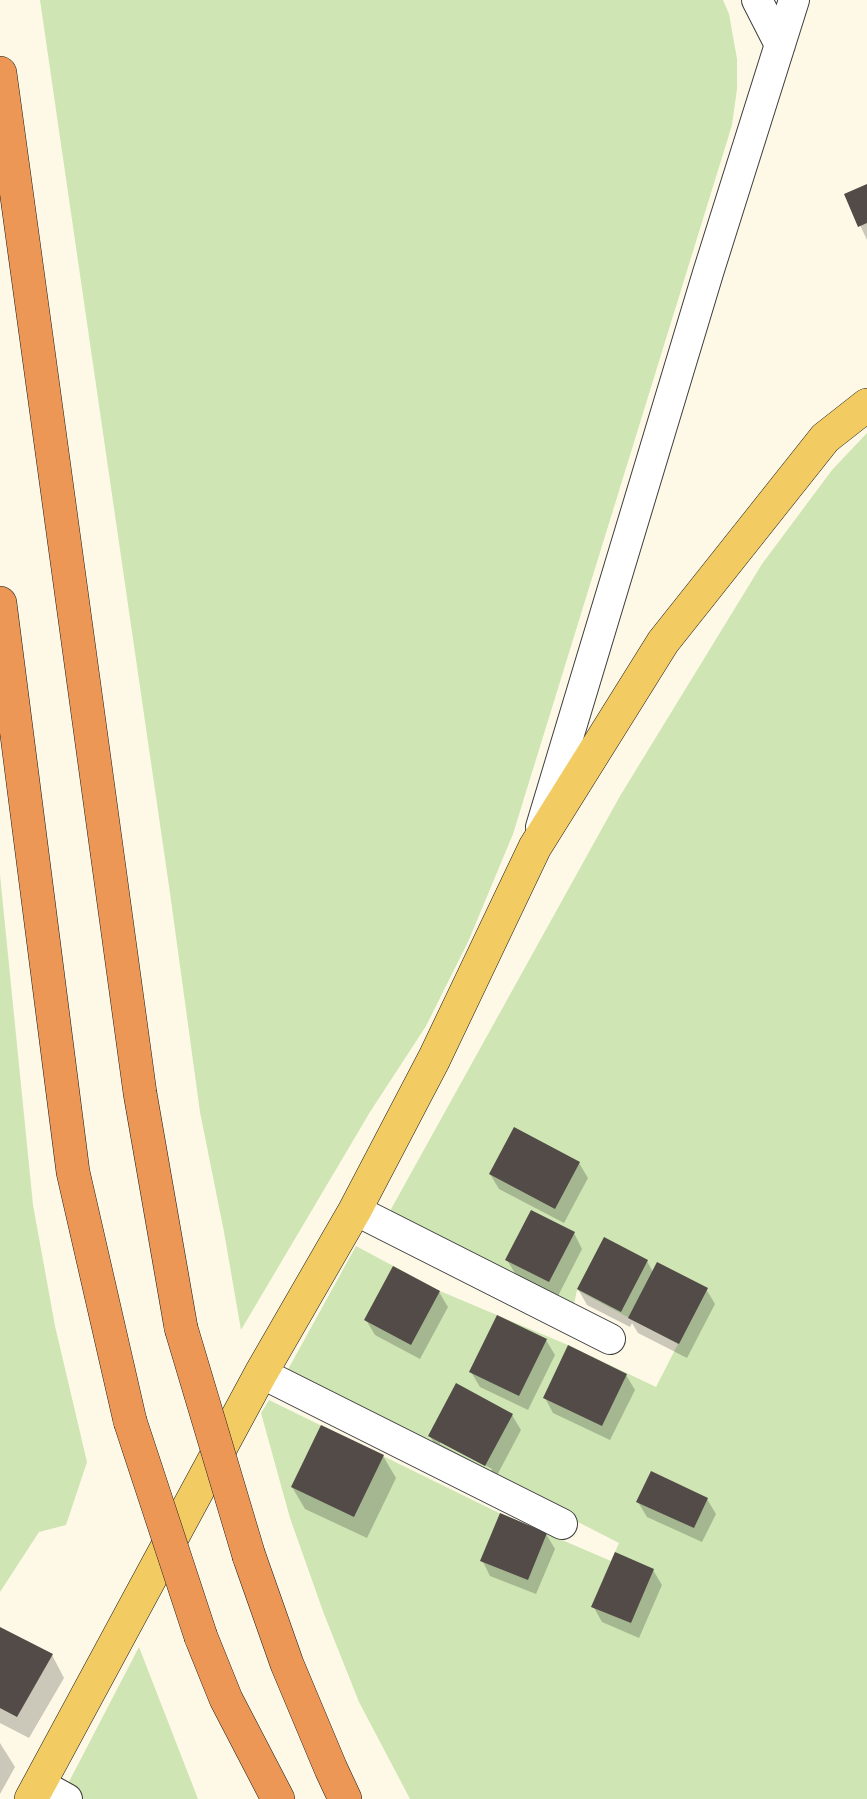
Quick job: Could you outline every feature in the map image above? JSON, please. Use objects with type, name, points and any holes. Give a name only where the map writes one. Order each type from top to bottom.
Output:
[{"type":"highway","points":[[0,73],[140,1093],[181,1328],[249,1556],[287,1664],[345,1799]]},
{"type":"highway","points":[[0,603],[73,1172],[130,1421],[201,1637],[226,1699],[278,1799]]},
{"type":"main road","points":[[46,1794],[261,1373],[355,1210],[434,1059],[534,847],[663,642],[825,438],[867,405]]},
{"type":"street","points":[[757,0],[780,45]]},
{"type":"street","points":[[534,847],[708,273],[794,0]]},
{"type":"street","points":[[355,1210],[610,1339]]},
{"type":"street","points":[[261,1373],[562,1524]]},
{"type":"green space","points":[[40,0],[723,0],[729,14],[737,59],[737,89],[732,125],[513,834],[468,942],[426,1026],[370,1112],[241,1330],[200,1112]]},
{"type":"green space","points":[[867,433],[867,1799],[410,1799],[359,1702],[324,1614],[290,1518],[261,1413],[269,1400],[499,1513],[611,1561],[619,1543],[286,1373],[356,1246],[440,1291],[568,1345],[656,1387],[678,1344],[577,1290],[574,1304],[390,1211],[620,796],[762,564],[832,470]]},
{"type":"green space","points":[[0,875],[33,1205],[55,1326],[87,1462],[66,1525],[39,1532],[0,1592]]},
{"type":"green space","points":[[139,1647],[198,1799],[60,1799]]},
{"type":"building","points":[[867,184],[867,223],[858,227],[844,194]]},
{"type":"building","points":[[514,1127],[580,1162],[555,1209],[489,1174]]},
{"type":"building","points":[[531,1210],[575,1232],[549,1282],[505,1260]]},
{"type":"building","points":[[604,1237],[648,1260],[621,1312],[577,1289]]},
{"type":"building","points":[[657,1262],[708,1288],[679,1344],[628,1318]]},
{"type":"building","points":[[393,1266],[440,1291],[411,1345],[364,1320]]},
{"type":"building","points":[[497,1315],[547,1339],[519,1396],[469,1372]]},
{"type":"building","points":[[568,1345],[627,1374],[602,1426],[543,1398]]},
{"type":"building","points":[[456,1383],[513,1414],[485,1466],[428,1436]]},
{"type":"building","points":[[321,1425],[384,1455],[354,1517],[291,1487]]},
{"type":"building","points":[[651,1471],[708,1498],[694,1528],[636,1502]]},
{"type":"building","points":[[500,1513],[547,1533],[528,1580],[480,1561]]},
{"type":"building","points":[[615,1552],[654,1569],[631,1623],[591,1607]]},
{"type":"building","points":[[0,1627],[53,1654],[17,1717],[0,1708]]}]
